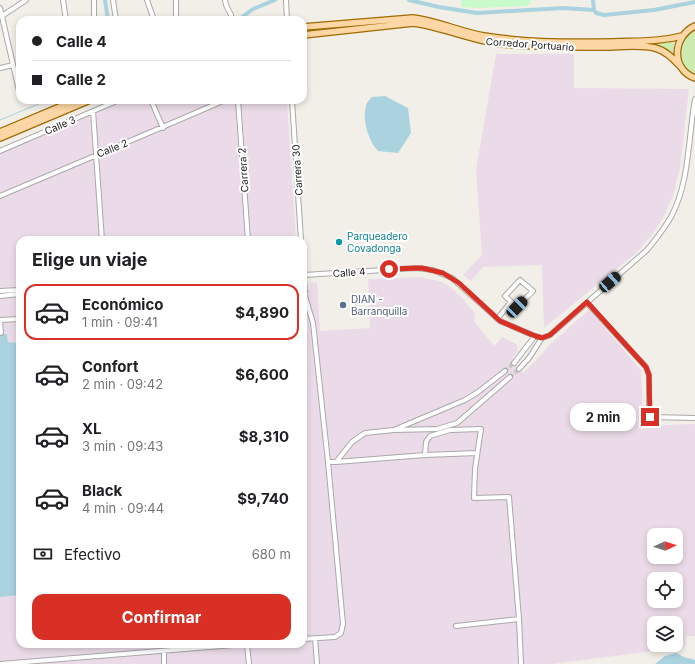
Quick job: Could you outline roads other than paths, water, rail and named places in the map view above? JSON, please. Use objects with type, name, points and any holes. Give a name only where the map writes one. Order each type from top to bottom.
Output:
[{"type":"main road","name":"Corredor Portuario","points":[[307,27],[413,18],[428,20],[483,36],[522,40],[581,43],[665,40],[682,36]]},
{"type":"main road","name":"Corredor Portuario","points":[[307,35],[413,23],[427,25],[484,41],[504,44],[656,48],[669,55],[690,76],[695,78]]},
{"type":"main road","points":[[682,68],[679,62],[677,48],[682,36],[695,26]]},
{"type":"main road","points":[[0,132],[66,104]]},
{"type":"main road","points":[[0,138],[81,104]]},
{"type":"street","points":[[63,0],[65,16]]},
{"type":"street","points":[[94,0],[94,16]]},
{"type":"street","points":[[113,0],[115,16]]},
{"type":"street","points":[[147,0],[153,16]]},
{"type":"street","points":[[176,0],[176,16]]},
{"type":"street","points":[[225,0],[231,15]]},
{"type":"street","points":[[2,16],[24,1]]},
{"type":"street","points":[[286,2],[287,16]]},
{"type":"street","points":[[0,8],[16,78]]},
{"type":"street","points":[[0,29],[5,27]]},
{"type":"street","points":[[0,68],[13,65]]},
{"type":"street","points":[[519,370],[542,338],[550,335],[647,250],[671,217],[681,189],[684,175],[695,99]]},
{"type":"street","name":"Calle 3","points":[[0,151],[110,104]]},
{"type":"street","points":[[153,104],[163,128]]},
{"type":"street","name":"Calle 2","points":[[0,196],[97,154],[163,128],[216,104]]},
{"type":"street","name":"Carrera 2","points":[[238,104],[248,236]]},
{"type":"street","name":"Carrera 30","points":[[292,104],[301,236]]},
{"type":"street","points":[[93,111],[102,236]]},
{"type":"street","name":"Calle 4","points":[[307,275],[416,268],[433,270],[443,273],[459,283],[497,319],[542,338]]},
{"type":"street","points":[[520,280],[532,291],[517,307],[511,302],[505,296],[520,280]]},
{"type":"street","points":[[0,291],[16,290]]},
{"type":"street","points":[[0,296],[16,294]]},
{"type":"street","points":[[497,319],[511,302]]},
{"type":"street","points":[[587,302],[646,367],[649,375],[650,417],[695,418]]},
{"type":"street","points":[[307,304],[313,323],[328,462],[343,628],[341,633],[335,637],[307,639]]},
{"type":"street","points":[[1,333],[0,320],[16,319]]},
{"type":"street","points":[[514,363],[535,336]]},
{"type":"street","points":[[394,430],[422,416],[465,400],[505,371]]},
{"type":"street","points":[[336,462],[349,445],[365,433],[394,430],[437,429],[457,423],[510,377]]},
{"type":"street","points":[[425,455],[426,442],[430,436],[444,431],[481,429],[477,453],[474,498],[509,497],[519,619],[521,664]]},
{"type":"street","points":[[328,462],[477,453]]},
{"type":"street","points":[[456,626],[519,619]]},
{"type":"street","points":[[315,638],[317,664]]},
{"type":"street","points":[[0,664],[200,648]]},
{"type":"street","points":[[247,648],[249,664]]},
{"type":"street","points":[[164,651],[164,664]]},
{"type":"street","points":[[59,659],[60,664]]},
{"type":"water","points":[[385,96],[408,108],[411,133],[398,153],[378,151],[371,141],[365,123],[366,104],[372,97]]},
{"type":"water","points":[[7,334],[8,342],[16,343],[16,595],[0,597],[0,335]]},
{"type":"water","points":[[676,653],[695,660],[695,664],[655,664],[665,656]]},
{"type":"waterway","points":[[105,0],[107,16]]},
{"type":"waterway","points":[[243,16],[253,9],[275,0]]},
{"type":"waterway","points":[[409,0],[439,7],[477,13],[563,8],[594,10],[596,13],[604,15],[654,10],[695,2]]},
{"type":"waterway","points":[[593,0],[594,10]]},
{"type":"waterway","points":[[0,120],[38,104]]},
{"type":"tunnel","points":[[505,371],[514,363]]},
{"type":"tunnel","points":[[510,377],[519,369]]},
{"type":"place","name":"Parqueadero Covadonga","points":[[339,242]]},
{"type":"place","name":"DIAN - Barranquilla","points":[[343,305]]}]
